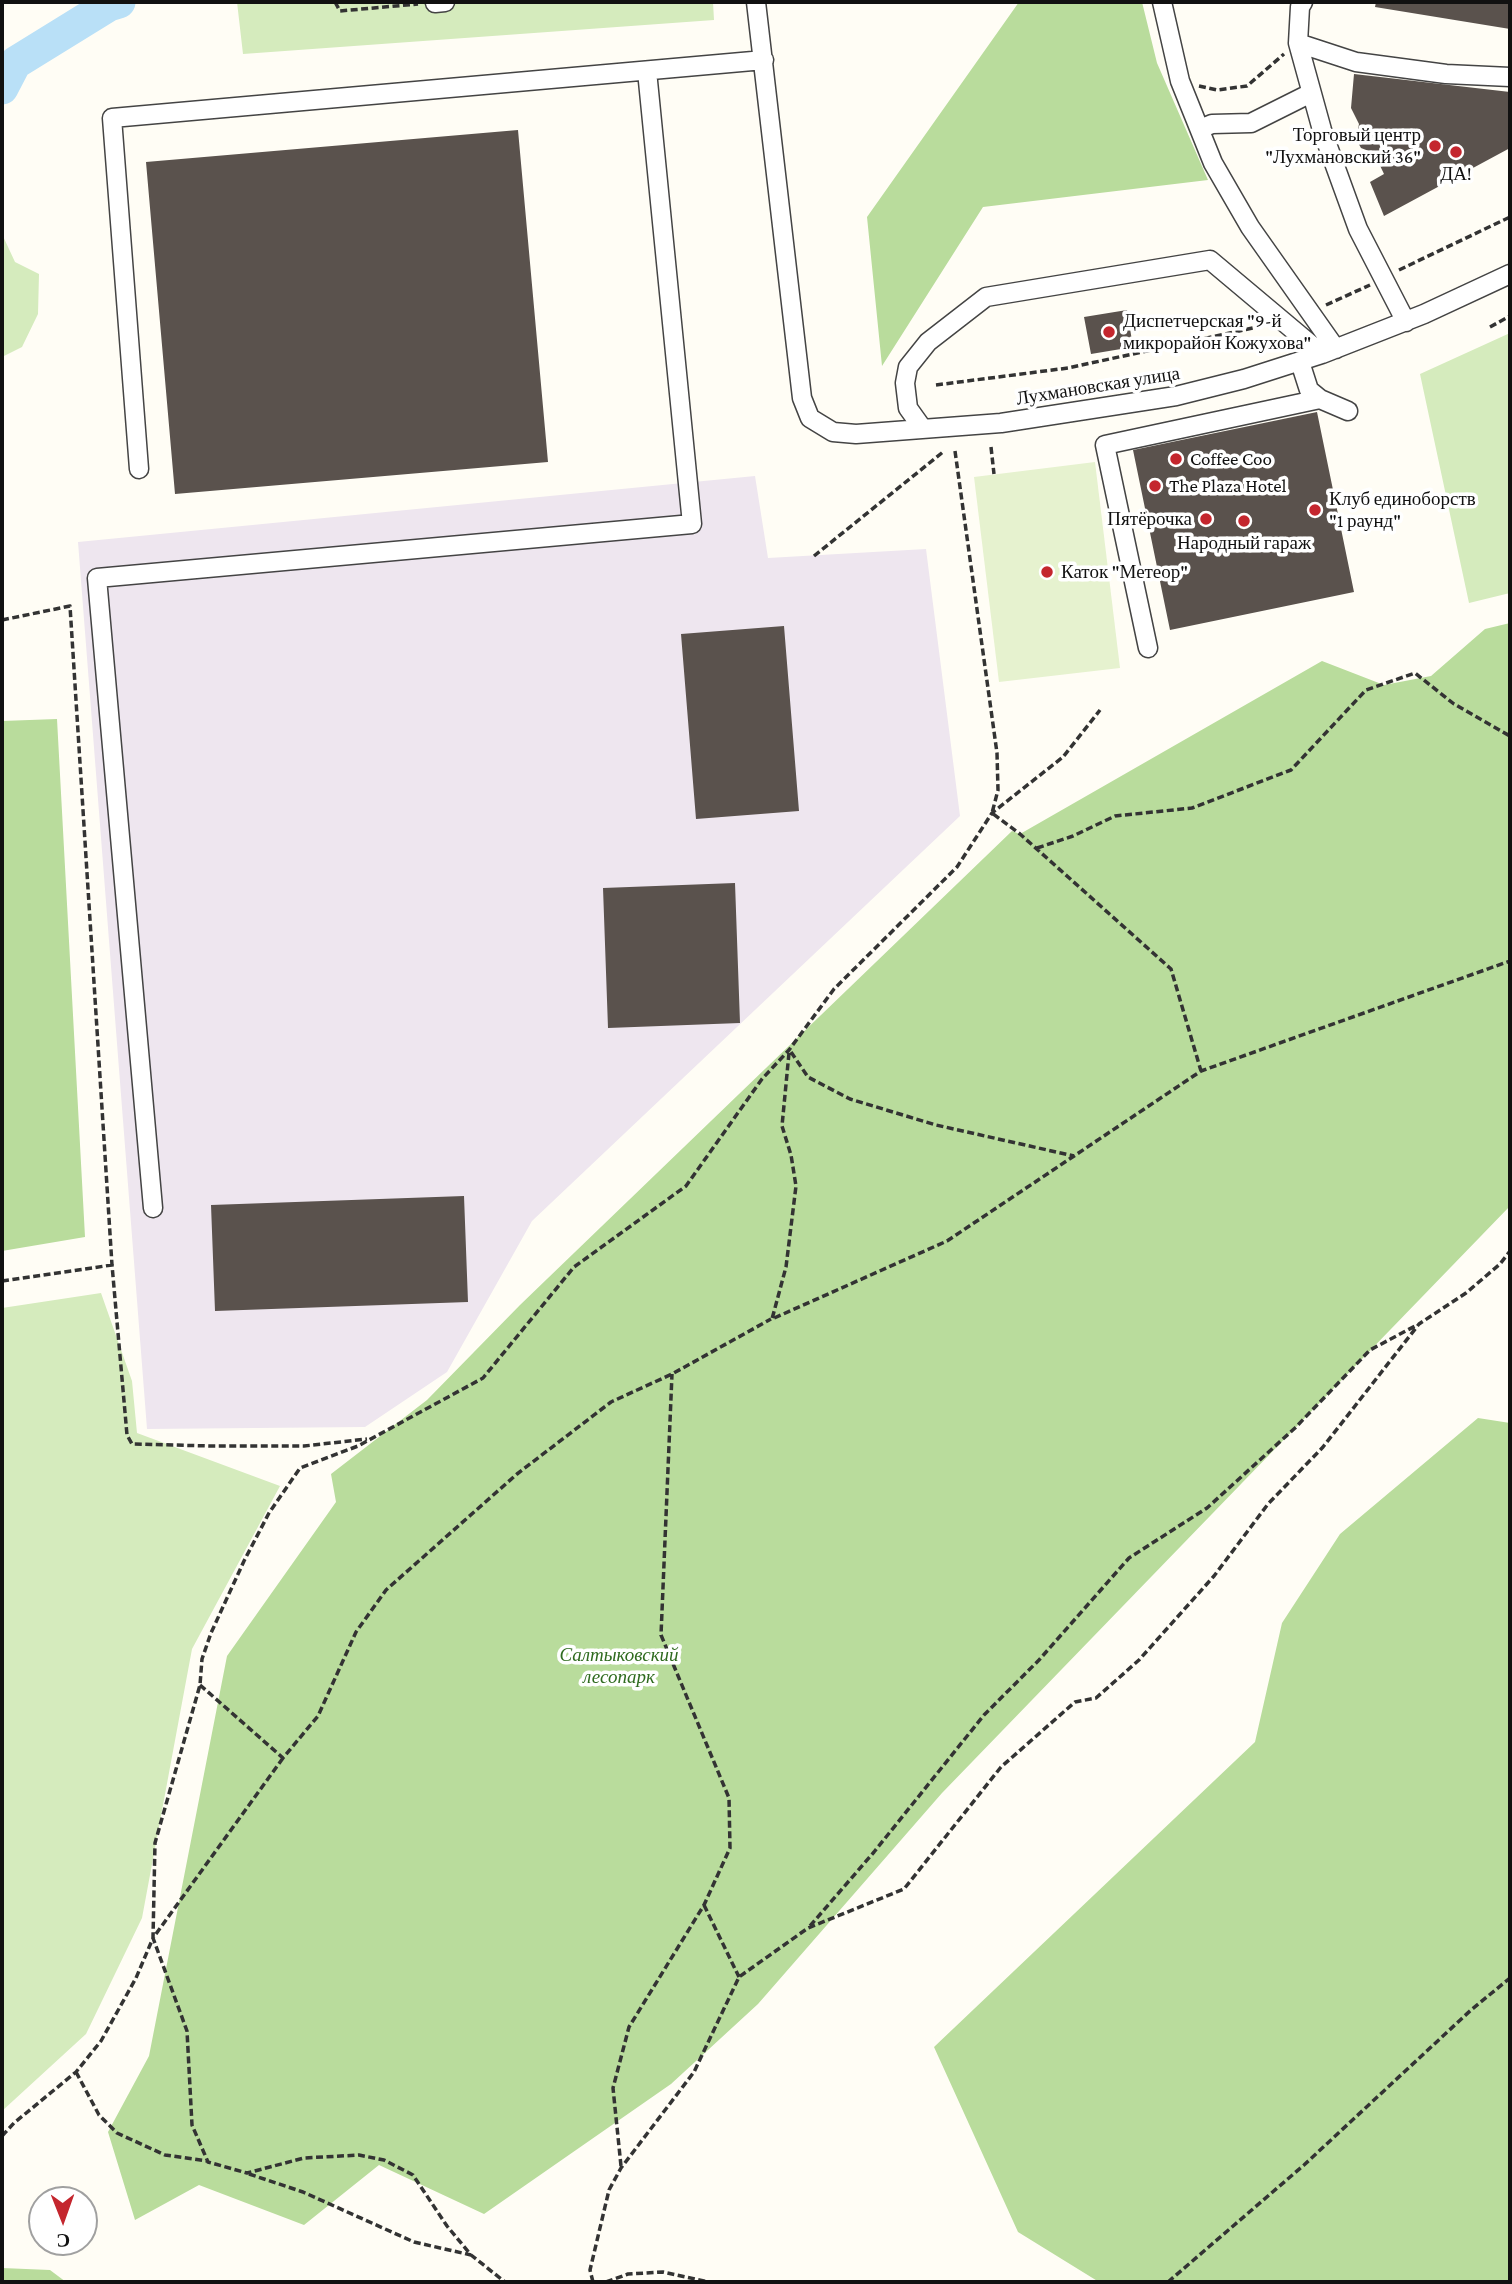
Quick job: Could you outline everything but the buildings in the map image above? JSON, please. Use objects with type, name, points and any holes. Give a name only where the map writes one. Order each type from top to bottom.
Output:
[{"type":"street","points":[[435,3],[445,2]]},
{"type":"street","name":"Лухмановская улица","points":[[756,2],[802,398],[810,418],[833,432],[856,434],[1000,423],[1176,396],[1329,352],[1475,293],[1510,274]]},
{"type":"street","points":[[1161,2],[1180,81],[1213,163],[1250,226],[1310,313],[1329,352]]},
{"type":"street","points":[[1303,2],[1300,7],[1298,43],[1311,93],[1358,229],[1406,322]]},
{"type":"street","points":[[1298,43],[1356,62],[1446,74],[1510,77]]},
{"type":"street","points":[[139,469],[113,118],[764,60]]},
{"type":"street","points":[[153,1208],[97,578],[692,524],[647,71]]},
{"type":"street","points":[[1200,129],[1212,124],[1251,122],[1311,93]]},
{"type":"street","points":[[923,429],[908,408],[905,383],[908,367],[928,342],[986,297],[1210,260],[1284,321],[1329,352]]},
{"type":"street","points":[[1300,362],[1309,390],[1320,399],[1348,411]]},
{"type":"street","points":[[1148,648],[1105,445],[1320,399]]},
{"type":"path","points":[[335,2],[341,11],[435,3]]},
{"type":"path","points":[[1180,81],[1217,90],[1247,86],[1298,43]]},
{"type":"path","points":[[1310,313],[1510,217]]},
{"type":"path","points":[[1490,327],[1510,316]]},
{"type":"path","points":[[936,385],[1068,368],[1284,321]]},
{"type":"path","points":[[991,447],[994,474]]},
{"type":"path","points":[[208,2162],[192,2125],[187,2031],[153,1938],[155,1843],[200,1685],[202,1659],[211,1633],[269,1513],[300,1468],[358,1446],[483,1378],[574,1267],[686,1186],[762,1079],[789,1050],[834,989],[957,867],[992,813],[998,790],[997,752],[955,451]]},
{"type":"path","points":[[814,556],[943,452]]},
{"type":"path","points":[[2,620],[69,606],[113,1265],[127,1435],[132,1444],[304,1446],[372,1438]]},
{"type":"path","points":[[1036,848],[1073,836],[1115,816],[1192,808],[1291,769],[1366,690],[1415,673],[1454,704],[1510,736]]},
{"type":"path","points":[[992,813],[1063,757],[1100,710]]},
{"type":"path","points":[[992,813],[1036,848],[1171,969],[1201,1072]]},
{"type":"path","points":[[2,2136],[76,2072],[101,2040],[136,1978],[153,1938],[283,1758],[318,1716],[356,1632],[386,1590],[517,1474],[611,1402],[672,1374],[772,1319],[947,1241],[1201,1072],[1510,961]]},
{"type":"path","points":[[789,1050],[808,1077],[850,1099],[936,1125],[1074,1156]]},
{"type":"path","points":[[772,1319],[786,1267],[796,1186],[791,1155],[782,1126],[789,1050]]},
{"type":"path","points":[[808,1928],[874,1852],[984,1715],[1039,1660],[1129,1558],[1208,1508],[1295,1428],[1370,1350],[1419,1324],[1466,1293],[1500,1264],[1510,1251]]},
{"type":"path","points":[[2,1281],[113,1265]]},
{"type":"path","points":[[593,2282],[590,2270],[609,2190],[621,2168],[694,2072],[738,1978],[808,1928],[904,1889],[1001,1768],[1075,1702],[1096,1698],[1139,1660],[1214,1576],[1268,1504],[1323,1447],[1419,1324]]},
{"type":"path","points":[[621,2168],[613,2088],[629,2027],[704,1905],[730,1848],[729,1798],[661,1635],[672,1374]]},
{"type":"path","points":[[200,1685],[283,1758]]},
{"type":"path","points":[[704,1905],[738,1978]]},
{"type":"path","points":[[1168,2282],[1304,2165],[1471,2010],[1510,1978]]},
{"type":"path","points":[[76,2072],[99,2115],[117,2133],[165,2155],[208,2162],[303,2192],[414,2242],[471,2255]]},
{"type":"path","points":[[247,2173],[304,2158],[359,2155],[384,2160],[413,2175],[447,2226],[471,2255],[505,2282]]},
{"type":"path","points":[[606,2282],[628,2274],[663,2272],[709,2282]]},
{"type":"shaded area","points":[[755,476],[768,558],[926,549],[960,816],[532,1221],[447,1372],[365,1427],[147,1429],[78,542]]},
{"type":"green space","points":[[237,2],[713,2],[714,20],[243,54]]},
{"type":"green space","points":[[1019,2],[1142,2],[1157,63],[1208,180],[983,207],[882,366],[867,217]]},
{"type":"green space","points":[[2,234],[15,262],[39,274],[38,314],[22,347],[2,357]]},
{"type":"green space","points":[[1510,333],[1510,593],[1469,603],[1420,374]]},
{"type":"green space","name":"Каток \"Метеор\"","points":[[1095,462],[1120,668],[999,682],[974,477]]},
{"type":"green space","name":"Салтыковский лесопарк","points":[[1510,623],[1510,1206],[942,1793],[758,2004],[671,2084],[484,2214],[379,2165],[304,2225],[199,2185],[135,2220],[108,2132],[149,2056],[227,1656],[336,1502],[331,1474],[427,1400],[520,1305],[1012,831],[1020,834],[1322,661],[1384,685],[1431,676],[1485,629]]},
{"type":"green space","points":[[57,719],[85,1237],[2,1251],[2,721]]},
{"type":"green space","points":[[101,1293],[132,1381],[137,1433],[280,1486],[192,1649],[142,1918],[86,2034],[2,2111],[2,1308]]},
{"type":"green space","points":[[1478,1418],[1510,1423],[1510,2282],[1099,2282],[1018,2232],[934,2047],[1255,1742],[1282,1623],[1340,1534]]},
{"type":"green space","points":[[2,2268],[50,2270],[66,2282],[2,2282]]},
{"type":"waterway","points":[[2,88],[15,63],[109,5],[119,2]]},
{"type":"place","name":"Торговый центр \"Лухмановский 36\"","points":[[1435,146]]},
{"type":"place","name":"ДА!","points":[[1456,152]]},
{"type":"place","name":"Диспетчерская \"9-й микрорайон Кожухова\"","points":[[1109,332]]},
{"type":"place","name":"Coffee Coo","points":[[1176,459]]},
{"type":"place","name":"The Plaza Hotel","points":[[1155,486]]},
{"type":"place","name":"Клуб единоборств \"1 раунд\"","points":[[1315,510]]},
{"type":"place","name":"Пятёрочка","points":[[1206,519]]},
{"type":"place","name":"Народный гараж","points":[[1244,521]]},
{"type":"place","name":"Каток \"Метеор\"","points":[[1047,572]]}]
